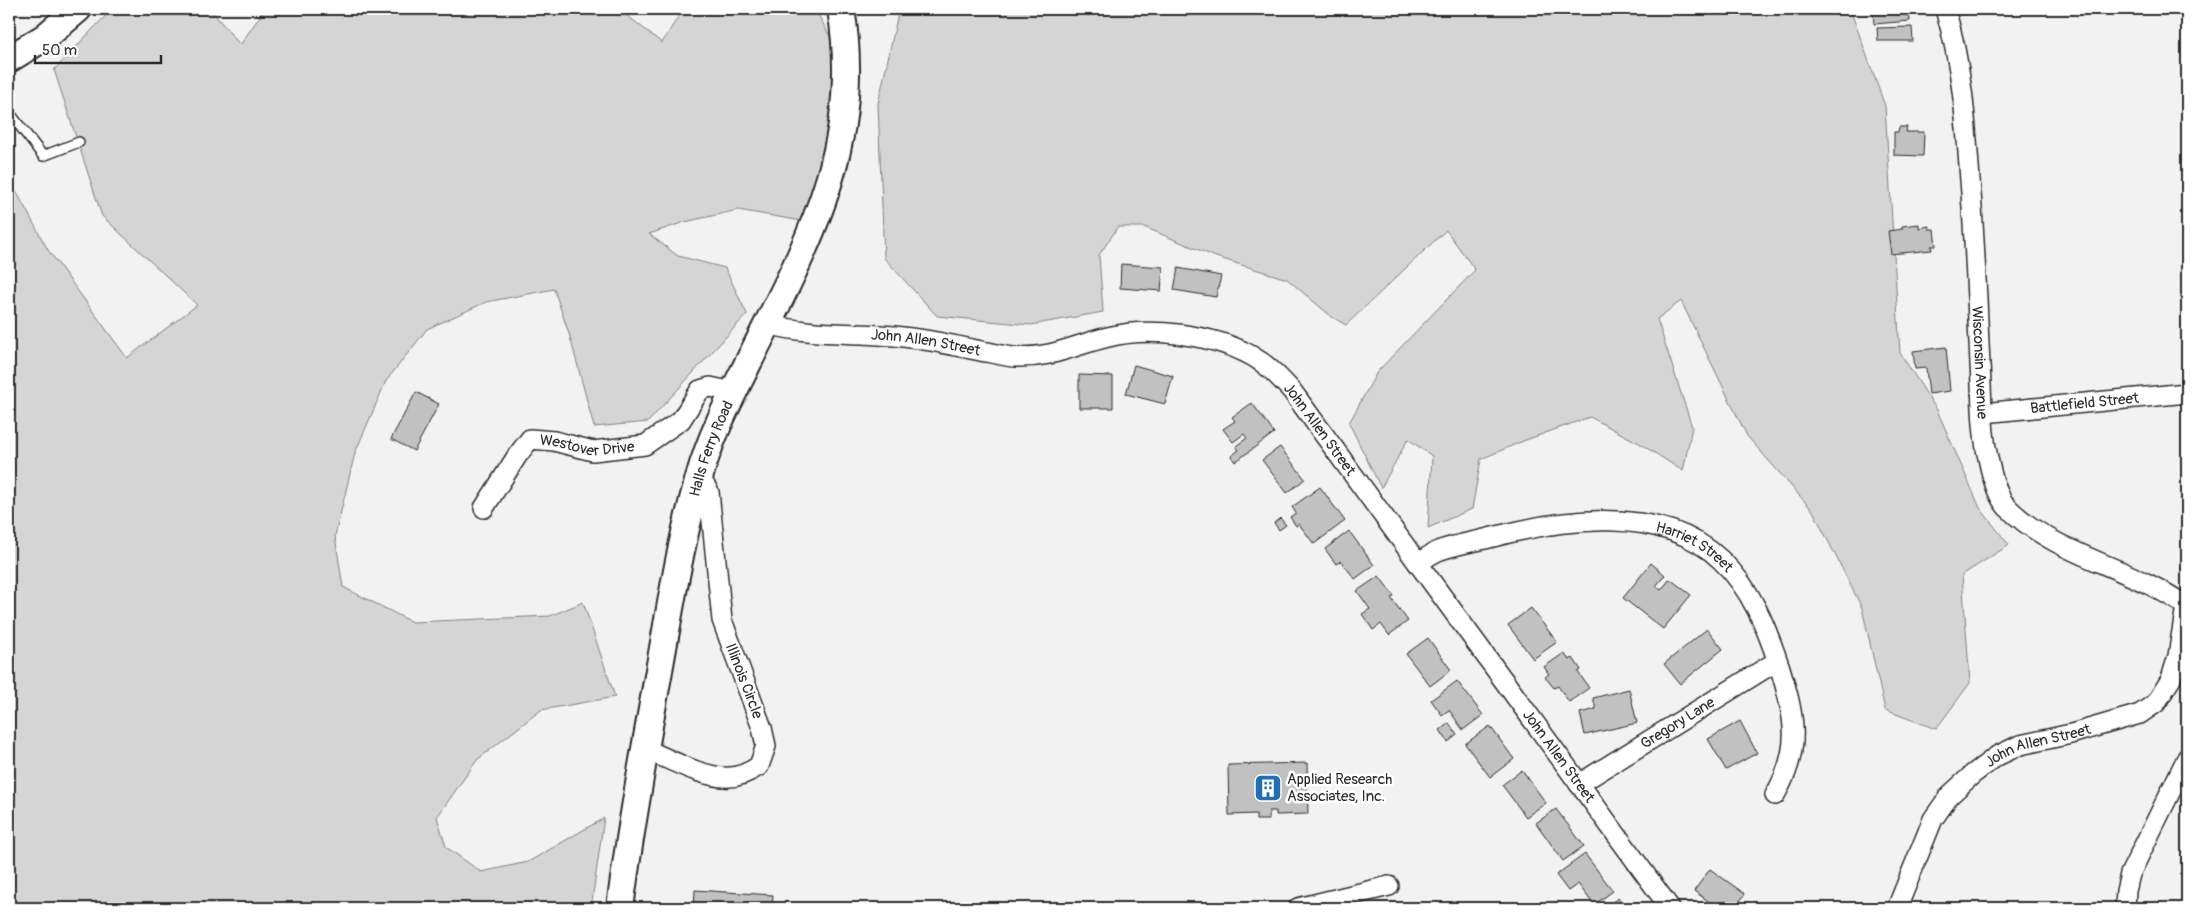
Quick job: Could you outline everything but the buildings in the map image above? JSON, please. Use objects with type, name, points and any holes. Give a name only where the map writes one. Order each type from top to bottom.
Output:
[{"type":"street","points":[[9,59],[45,37],[78,9]]},
{"type":"street","name":"Halls Ferry Road","points":[[620,908],[645,750],[677,569],[699,476],[716,430],[812,233],[836,159],[841,132],[846,66],[841,9]]},
{"type":"street","name":"Wisconsin Avenue","points":[[1945,9],[1960,72],[1970,179],[1983,413],[1987,457],[1994,481],[2006,505],[2030,527],[2058,544],[2166,593],[2187,607]]},
{"type":"street","name":"John Allen Street","points":[[768,324],[788,330],[910,337],[1014,357],[1045,356],[1108,337],[1137,333],[1164,333],[1226,345],[1252,356],[1275,373],[1292,391],[1670,908]]},
{"type":"street","name":"Westover Drive","points":[[484,508],[530,439],[554,441],[593,451],[645,445],[682,420],[700,390],[710,387],[734,392]]},
{"type":"street","name":"Battlefield Street","points":[[1983,413],[2187,393]]},
{"type":"street","name":"Illinois Circle","points":[[645,750],[704,773],[730,778],[748,773],[759,766],[766,746],[762,728],[722,620],[709,492],[699,476]]},
{"type":"street","name":"Harriet Street","points":[[1418,563],[1438,551],[1523,529],[1572,521],[1604,520],[1662,529],[1686,537],[1703,546],[1721,560],[1740,582],[1758,609],[1777,661],[1793,718],[1793,731],[1791,762],[1775,795]]},
{"type":"street","name":"John Allen Street","points":[[1897,908],[1933,819],[1950,796],[1973,774],[1997,756],[2020,745],[2071,734],[2140,714],[2156,703],[2171,679],[2178,656],[2187,607]]},
{"type":"street","name":"Gregory Lane","points":[[1579,784],[1777,661]]},
{"type":"street","points":[[2125,908],[2130,874],[2187,758]]},
{"type":"street","points":[[1298,908],[1390,886]]},
{"type":"lane","points":[[9,112],[42,156],[79,142]]},
{"type":"shaded area","points":[[112,9],[210,9],[240,45],[265,9],[619,9],[662,43],[683,9],[815,9],[832,40],[835,101],[821,165],[802,221],[738,210],[685,222],[649,234],[678,256],[725,268],[747,314],[648,422],[594,427],[570,337],[554,289],[486,302],[427,329],[386,381],[355,453],[335,536],[343,587],[412,622],[550,616],[583,602],[615,697],[541,710],[477,760],[437,817],[446,847],[481,872],[528,862],[604,818],[591,908],[9,908],[9,178],[48,250],[127,358],[197,305],[102,216],[54,70]]},
{"type":"shaded area","points":[[899,9],[1850,9],[1885,106],[1900,353],[1937,410],[1980,508],[2009,545],[1962,575],[1970,683],[1936,729],[1885,710],[1862,608],[1813,511],[1747,436],[1681,301],[1657,319],[1692,427],[1683,471],[1639,443],[1590,417],[1523,441],[1481,459],[1472,509],[1428,528],[1432,456],[1408,439],[1381,488],[1349,423],[1377,372],[1475,270],[1446,230],[1346,325],[1332,317],[1287,279],[1216,257],[1144,227],[1118,227],[1099,255],[1103,312],[1031,325],[937,316],[884,258],[878,104]]},
{"type":"place","name":"Applied Research Associates, Inc.","points":[[1268,788]]}]
